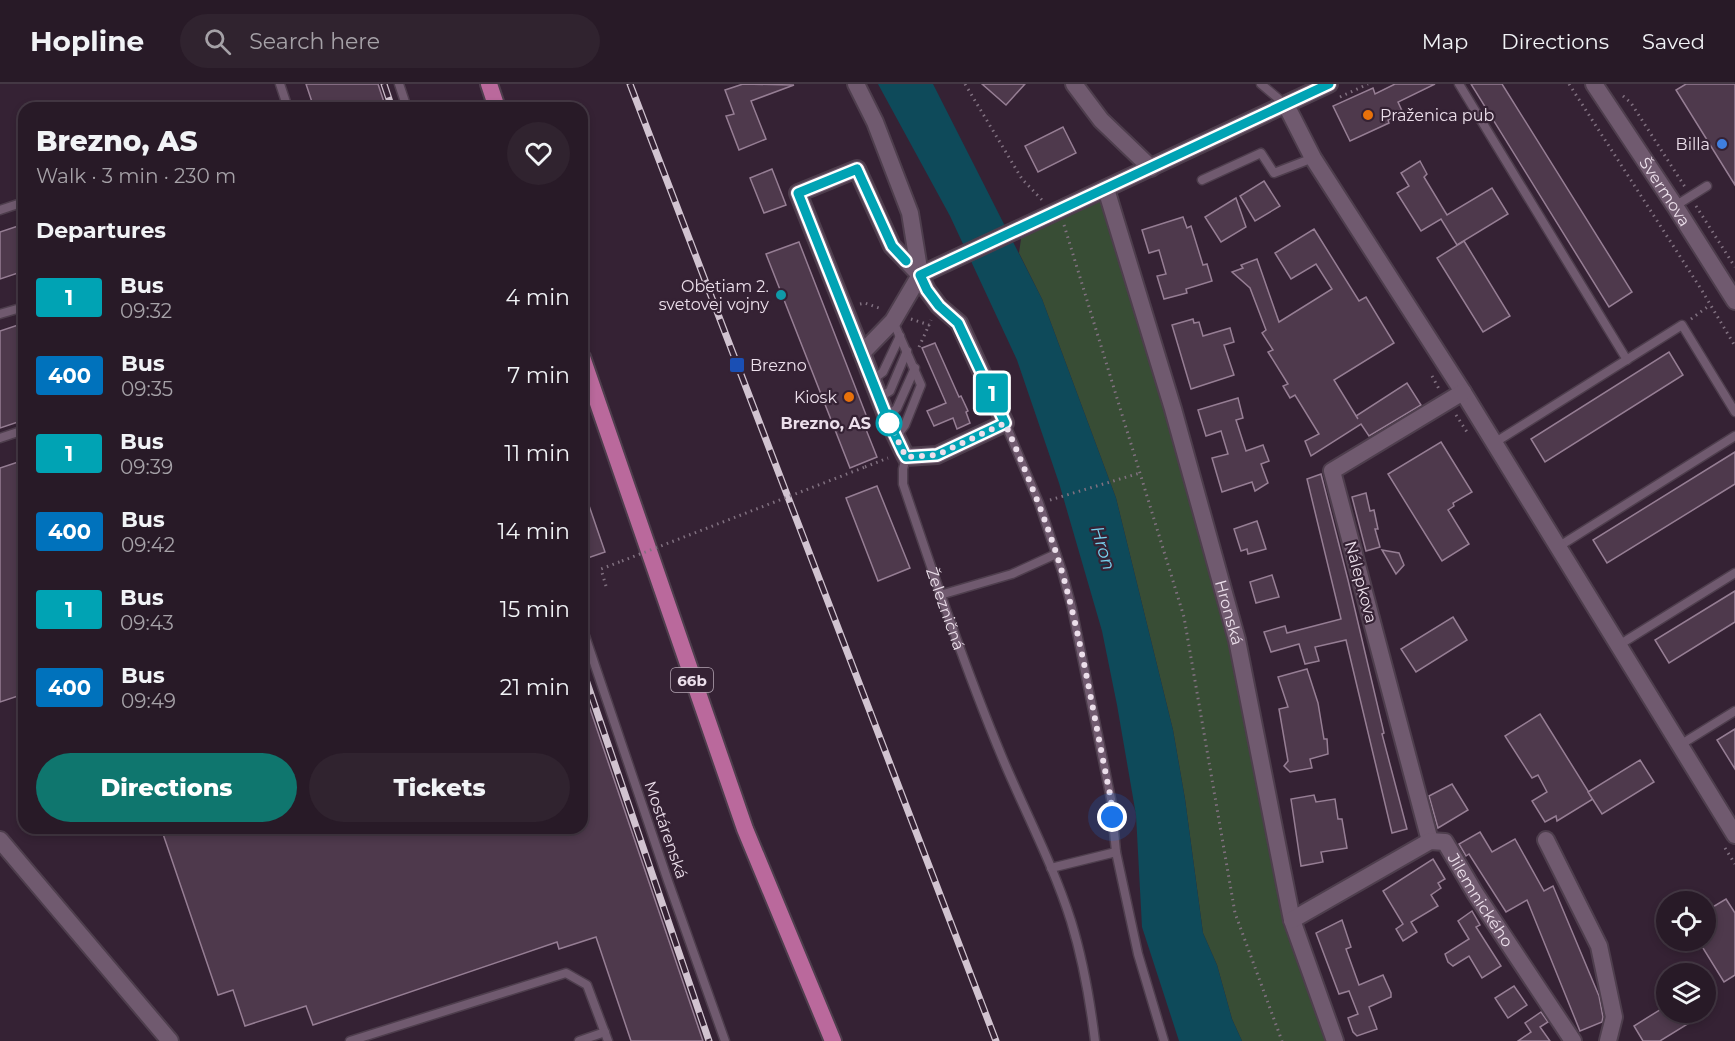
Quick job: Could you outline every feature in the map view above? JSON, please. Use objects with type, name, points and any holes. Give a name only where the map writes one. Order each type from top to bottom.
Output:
[{"type":"main road","points":[[489,84],[495,102]]},
{"type":"main road","name":"66b","points":[[588,374],[741,819],[832,1041]]},
{"type":"street","points":[[856,84],[875,122],[910,213],[920,275],[927,290],[939,306],[958,323],[1005,423],[937,455],[906,457],[887,418],[798,193],[857,169],[892,246],[920,275]]},
{"type":"street","points":[[1074,84],[1101,120],[1151,168]]},
{"type":"street","points":[[861,354],[896,328],[920,275],[1329,84]]},
{"type":"street","name":"Švermova","points":[[1594,84],[1735,301]]},
{"type":"street","points":[[1286,105],[1313,158],[1463,392],[1735,835]]},
{"type":"street","name":"Hronská","points":[[1106,189],[1173,409],[1237,640],[1292,920],[1335,1041]]},
{"type":"street","name":"Nálepkova","points":[[1430,841],[1332,471],[1463,392]]},
{"type":"street","points":[[0,840],[170,1041]]},
{"type":"street","points":[[1546,840],[1599,946],[1614,1017],[1608,1041]]},
{"type":"street","name":"Jilemnického","points":[[1292,920],[1430,841],[1445,842],[1475,893],[1572,1041]]},
{"type":"lane","points":[[280,84],[286,102]]},
{"type":"lane","points":[[399,84],[405,102]]},
{"type":"lane","points":[[1261,84],[1286,105]]},
{"type":"lane","points":[[1459,84],[1627,360]]},
{"type":"lane","points":[[1202,180],[1261,153],[1274,173],[1313,158]]},
{"type":"lane","points":[[1675,206],[1707,186]]},
{"type":"lane","points":[[0,210],[18,204]]},
{"type":"lane","points":[[0,314],[18,309]]},
{"type":"lane","points":[[1494,443],[1683,325],[1735,411]]},
{"type":"lane","points":[[896,328],[921,385],[905,425],[896,437]]},
{"type":"lane","points":[[872,381],[883,372],[896,328]]},
{"type":"lane","points":[[879,398],[890,391],[907,351]]},
{"type":"lane","points":[[887,418],[897,408],[915,368]]},
{"type":"lane","points":[[1005,423],[1039,503],[1072,608],[1108,788],[1116,852],[1138,954],[1164,1041]]},
{"type":"lane","points":[[0,438],[18,432]]},
{"type":"lane","points":[[1558,547],[1735,436]]},
{"type":"lane","name":"Železničná","points":[[906,457],[903,484],[940,595],[1002,757],[1051,868],[1070,920],[1083,967],[1095,1041]]},
{"type":"lane","points":[[940,595],[1012,574],[1056,554]]},
{"type":"lane","points":[[1619,645],[1735,573]]},
{"type":"lane","name":"Mostárenská","points":[[588,645],[725,1041]]},
{"type":"lane","points":[[1680,745],[1735,711]]},
{"type":"lane","points":[[1051,868],[1116,852]]},
{"type":"lane","points":[[350,1041],[566,973],[587,985],[606,1037],[579,1041]]},
{"type":"path","points":[[965,84],[1022,179],[1063,222],[1184,617],[1235,912],[1282,1041]]},
{"type":"path","points":[[1569,84],[1695,279],[1735,346]]},
{"type":"path","points":[[1616,91],[1631,103],[1735,267]]},
{"type":"path","points":[[1683,325],[1710,305]]},
{"type":"path","points":[[606,586],[601,569],[865,467]]},
{"type":"path","points":[[1051,499],[1140,473]]},
{"type":"green space","points":[[1106,189],[1237,640],[1292,920],[1335,1041],[1242,1041],[1232,1019],[1217,965],[1203,933],[1173,730],[1116,498],[1042,299],[1019,253],[1023,225]]},
{"type":"water","name":"Hron","points":[[878,84],[933,84],[1042,299],[1116,498],[1173,730],[1203,933],[1217,965],[1232,1019],[1242,1041],[1179,1041],[1142,927],[1136,815],[1117,705],[1102,631],[1059,483],[1017,360],[950,216]]},
{"type":"building","points":[[306,84],[378,84],[384,102],[312,102]]},
{"type":"building","points":[[743,84],[794,85],[751,101],[766,139],[739,150],[726,116],[734,114],[725,90]]},
{"type":"building","points":[[982,84],[1025,84],[1006,105]]},
{"type":"building","points":[[1395,84],[1435,84],[1398,102],[1403,113],[1388,120],[1389,123],[1350,141],[1333,106],[1373,88],[1375,94]]},
{"type":"building","points":[[1471,84],[1502,84],[1632,292],[1609,307]]},
{"type":"building","name":"Billa","points":[[1686,84],[1735,84],[1735,185],[1676,90]]},
{"type":"building","points":[[1063,127],[1076,153],[1038,172],[1025,146]]},
{"type":"building","points":[[1420,161],[1427,174],[1424,177],[1447,215],[1492,188],[1508,214],[1457,245],[1441,219],[1421,231],[1397,193],[1409,186],[1401,173]]},
{"type":"building","points":[[772,169],[786,205],[764,213],[750,178]]},
{"type":"building","points":[[1264,181],[1280,206],[1255,221],[1240,196]]},
{"type":"building","points":[[1236,198],[1246,227],[1221,242],[1205,217]]},
{"type":"building","points":[[1183,217],[1187,228],[1191,226],[1203,265],[1207,264],[1212,281],[1186,289],[1187,293],[1164,299],[1157,276],[1166,274],[1159,250],[1149,253],[1142,230]]},
{"type":"building","points":[[18,226],[18,273],[0,279],[0,232]]},
{"type":"building","points":[[1314,229],[1359,301],[1366,297],[1394,343],[1334,380],[1356,416],[1407,383],[1421,405],[1369,436],[1361,424],[1311,456],[1305,441],[1319,434],[1295,395],[1290,398],[1283,386],[1288,384],[1268,352],[1273,350],[1262,333],[1266,330],[1250,288],[1232,272],[1243,268],[1241,265],[1257,259],[1279,322],[1332,289],[1316,264],[1291,279],[1275,253]]},
{"type":"building","points":[[1464,241],[1510,316],[1483,332],[1437,258]]},
{"type":"building","points":[[799,242],[868,420],[863,422],[877,457],[850,468],[766,254]]},
{"type":"building","points":[[1193,319],[1194,323],[1199,322],[1203,336],[1230,328],[1234,342],[1224,345],[1234,375],[1191,389],[1172,325]]},
{"type":"building","points":[[18,325],[18,422],[0,428],[0,331]]},
{"type":"building","points":[[935,343],[959,397],[961,396],[968,411],[966,412],[970,423],[957,429],[953,418],[934,426],[927,411],[946,403],[922,348]]},
{"type":"building","points":[[1669,352],[1683,375],[1545,462],[1531,439]]},
{"type":"building","points":[[1238,398],[1243,418],[1236,420],[1246,451],[1263,445],[1269,461],[1261,464],[1268,483],[1255,491],[1252,482],[1222,492],[1212,458],[1228,454],[1221,431],[1206,436],[1198,410]]},
{"type":"building","points":[[1441,442],[1472,492],[1453,503],[1454,506],[1448,510],[1469,544],[1442,561],[1388,474]]},
{"type":"building","points":[[1735,452],[1735,484],[1607,563],[1593,540]]},
{"type":"building","points":[[18,462],[18,696],[0,702],[0,468]]},
{"type":"building","points":[[1321,474],[1384,733],[1382,734],[1407,829],[1392,833],[1346,640],[1315,647],[1319,661],[1305,664],[1299,644],[1271,652],[1264,632],[1285,626],[1287,633],[1341,619],[1307,479]]},
{"type":"building","points":[[877,486],[910,568],[878,581],[846,498]]},
{"type":"building","points":[[1366,493],[1370,511],[1374,510],[1378,529],[1375,529],[1380,547],[1366,551],[1352,497]]},
{"type":"building","points":[[588,503],[605,552],[588,558]]},
{"type":"building","points":[[1257,521],[1266,549],[1248,554],[1247,549],[1241,551],[1234,529]]},
{"type":"building","points":[[1382,550],[1399,553],[1404,565],[1396,574]]},
{"type":"building","points":[[1272,575],[1279,597],[1256,603],[1250,582]]},
{"type":"building","points":[[1735,591],[1735,622],[1669,663],[1655,640]]},
{"type":"building","points":[[1453,617],[1467,640],[1416,672],[1401,649]]},
{"type":"building","points":[[1307,669],[1318,703],[1324,739],[1327,739],[1328,754],[1310,759],[1312,768],[1290,772],[1284,766],[1288,761],[1279,709],[1288,707],[1278,677]]},
{"type":"building","points":[[588,703],[703,1041],[631,1041],[596,937],[559,949],[557,942],[313,1025],[306,1006],[245,1026],[233,990],[218,995],[163,834],[588,834]]},
{"type":"building","points":[[1540,714],[1593,799],[1557,821],[1556,816],[1545,822],[1532,801],[1547,792],[1538,775],[1532,778],[1505,736]]},
{"type":"building","points":[[1735,729],[1735,769],[1717,740]]},
{"type":"building","points":[[1640,760],[1654,782],[1602,814],[1588,792]]},
{"type":"building","points":[[1452,784],[1468,810],[1438,828],[1429,796]]},
{"type":"building","points":[[1314,795],[1316,802],[1335,799],[1338,819],[1342,819],[1347,848],[1321,852],[1323,862],[1301,866],[1291,799]]},
{"type":"building","points":[[1480,832],[1492,852],[1515,839],[1544,891],[1553,886],[1599,996],[1602,1022],[1580,1031],[1527,900],[1506,912],[1469,854],[1466,856],[1459,844]]},
{"type":"building","points":[[1433,859],[1445,879],[1438,883],[1441,888],[1431,895],[1438,906],[1411,922],[1417,932],[1403,941],[1396,929],[1403,924],[1383,891]]},
{"type":"building","points":[[1726,899],[1735,913],[1735,975],[1724,982],[1716,969],[1716,963],[1712,963],[1705,951],[1716,951],[1716,905]]},
{"type":"building","points":[[1472,911],[1480,925],[1476,927],[1501,966],[1482,978],[1469,956],[1453,966],[1448,962],[1445,954],[1469,939],[1458,921]]},
{"type":"building","points":[[1342,920],[1351,947],[1346,949],[1359,985],[1383,975],[1391,993],[1391,997],[1369,1007],[1377,1029],[1357,1036],[1348,1018],[1358,1014],[1349,991],[1339,994],[1316,933]]},
{"type":"building","points":[[1514,986],[1527,1005],[1508,1018],[1495,998]]},
{"type":"building","points":[[1541,1012],[1548,1022],[1540,1027],[1550,1041],[1518,1041],[1531,1032],[1525,1023]]},
{"type":"building","points":[[1656,1012],[1656,1023],[1689,1023],[1660,1041],[1643,1041],[1634,1026]]},
{"type":"railway","points":[[384,84],[390,102]]},
{"type":"railway","points":[[630,84],[996,1041]]},
{"type":"railway","points":[[588,686],[709,1041]]},
{"type":"bus line","name":"1","points":[[906,261],[892,246],[857,169],[798,193],[887,418],[903,452],[906,457],[937,455],[1005,423],[968,339],[953,316],[939,306],[927,290],[920,275],[1329,84]]},
{"type":"place","name":"Praženica pub","points":[[1368,115]]},
{"type":"place","name":"Billa","points":[[1722,144]]},
{"type":"place","name":"Obetiam 2. svetovej vojny","points":[[781,295]]},
{"type":"place","name":"Brezno","points":[[737,365]]},
{"type":"place","name":"Kiosk","points":[[849,397]]},
{"type":"place","name":"Brezno, AS","points":[[889,423]]},
{"type":"route","points":[[889,423],[906,457],[937,455],[1005,423],[1039,503],[1062,571],[1072,608],[1111,799],[1112,817]]}]
